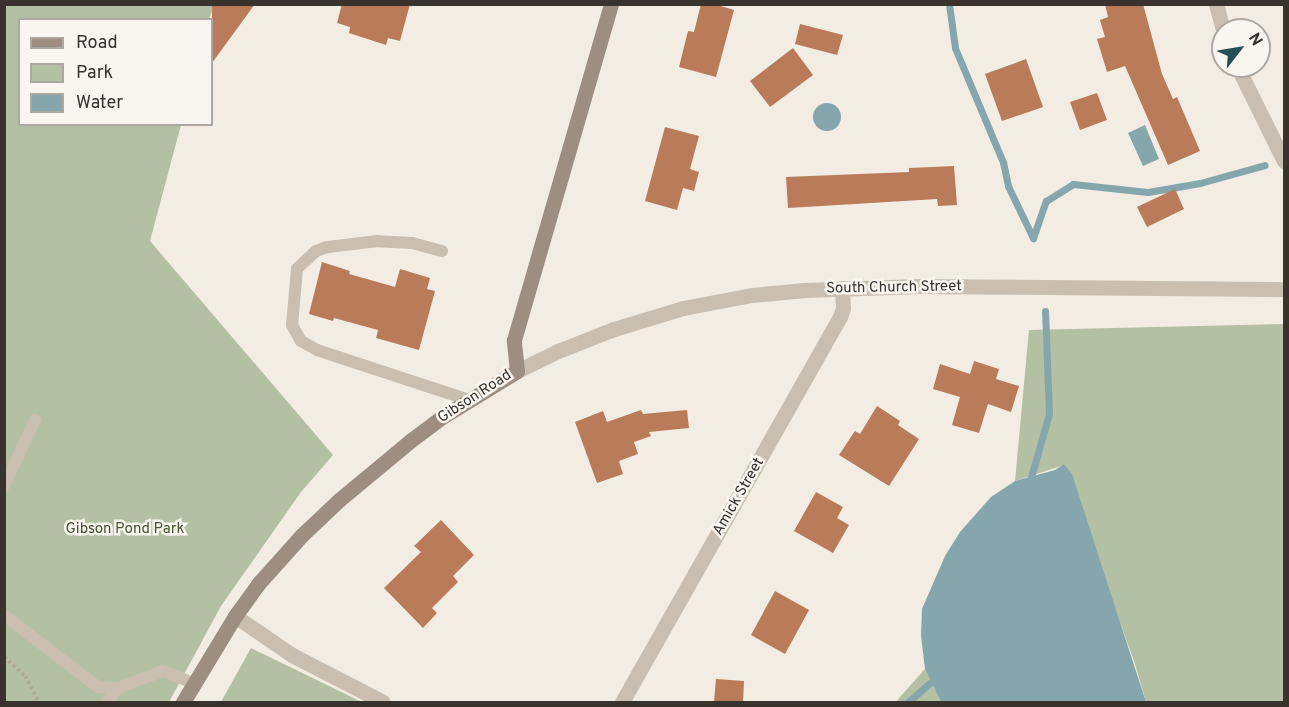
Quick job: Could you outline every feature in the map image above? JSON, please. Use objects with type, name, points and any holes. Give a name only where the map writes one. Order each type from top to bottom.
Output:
[{"type":"street","name":"Gibson Road","points":[[183,702],[235,616],[281,558],[339,500],[410,441],[469,400],[517,371],[514,340],[610,4]]},
{"type":"street","points":[[1243,78],[1284,161]]},
{"type":"street","name":"South Church Street","points":[[517,371],[601,333],[682,308],[752,295],[842,288],[1284,289]]},
{"type":"street","name":"Amick Street","points":[[622,702],[840,317],[843,308],[842,288]]},
{"type":"street","points":[[235,616],[292,655],[383,702]]},
{"type":"lane","points":[[442,251],[412,243],[378,242],[327,247],[316,251],[297,269],[292,325],[301,341],[316,350],[469,400]]},
{"type":"lane","points":[[4,486],[35,420]]},
{"type":"lane","points":[[4,615],[91,683],[103,688],[118,688],[163,671],[194,683]]},
{"type":"lane","points":[[107,702],[118,688]]},
{"type":"path","points":[[4,657],[25,676],[39,702]]},
{"type":"green space","name":"Gibson Pond Park","points":[[4,5],[214,5],[209,18],[18,18],[18,126],[181,126],[150,241],[333,455],[301,492],[221,606],[169,702],[5,702]]},
{"type":"green space","points":[[1284,324],[1284,702],[1146,702],[1135,664],[1064,465],[1015,481],[1029,330]]},
{"type":"green space","points":[[251,648],[362,702],[221,702]]},
{"type":"green space","points":[[925,669],[941,702],[896,702],[900,697]]},
{"type":"water","points":[[827,103],[837,107],[841,117],[837,127],[827,131],[817,127],[813,117],[817,107]]},
{"type":"water","points":[[1145,125],[1159,159],[1143,166],[1128,133]]},
{"type":"water","points":[[1064,464],[1072,474],[1146,702],[941,702],[925,669],[921,636],[922,609],[945,556],[960,532],[991,497],[1015,481],[1055,470]]},
{"type":"building","points":[[212,4],[255,4],[213,62]]},
{"type":"building","points":[[342,4],[410,4],[400,41],[388,38],[386,45],[349,33],[350,27],[337,23]]},
{"type":"building","points":[[701,4],[714,4],[734,10],[716,77],[679,67],[688,31],[694,32]]},
{"type":"building","points":[[1105,4],[1143,4],[1162,74],[1173,99],[1177,97],[1200,151],[1168,165],[1125,66],[1107,72],[1097,39],[1105,37],[1100,20],[1108,17]]},
{"type":"building","points":[[800,24],[843,35],[837,55],[795,44]]},
{"type":"building","points":[[793,48],[813,75],[770,107],[750,81]]},
{"type":"building","points":[[1026,59],[1043,107],[1002,121],[985,74]]},
{"type":"building","points":[[1097,93],[1107,120],[1080,130],[1070,102]]},
{"type":"building","points":[[665,127],[699,136],[690,169],[699,172],[694,191],[683,188],[677,210],[645,201]]},
{"type":"building","points":[[954,166],[957,205],[938,206],[937,199],[788,208],[786,177],[909,172],[909,168]]},
{"type":"building","points":[[1175,189],[1184,209],[1147,227],[1137,207]]},
{"type":"building","points":[[322,262],[350,271],[349,274],[395,287],[400,269],[430,278],[427,289],[435,291],[419,350],[376,338],[378,330],[309,314]]},
{"type":"building","points":[[974,361],[999,369],[996,379],[1019,386],[1011,412],[988,404],[979,433],[952,425],[960,397],[933,389],[940,364],[970,374]]},
{"type":"building","points":[[877,406],[900,421],[898,425],[919,439],[889,486],[839,455],[855,431],[860,434]]},
{"type":"building","points":[[641,410],[643,414],[687,410],[689,428],[649,432],[651,436],[634,442],[638,454],[619,461],[623,474],[597,483],[575,422],[603,411],[607,422]]},
{"type":"building","points":[[816,492],[843,507],[837,518],[849,525],[833,553],[794,531]]},
{"type":"building","points":[[441,520],[474,555],[453,576],[458,582],[432,608],[437,613],[423,628],[384,588],[421,552],[414,546]]},
{"type":"building","points":[[775,591],[809,610],[785,654],[751,635]]},
{"type":"building","points":[[716,679],[744,681],[743,702],[714,702]]},
{"type":"waterway","points":[[949,4],[955,48],[1003,162],[1008,186],[1033,238]]},
{"type":"waterway","points":[[1033,238],[1046,201],[1073,184],[1148,192],[1200,183],[1265,165]]},
{"type":"waterway","points":[[1031,477],[1049,414],[1045,311]]},
{"type":"waterway","points":[[908,702],[930,683]]}]
